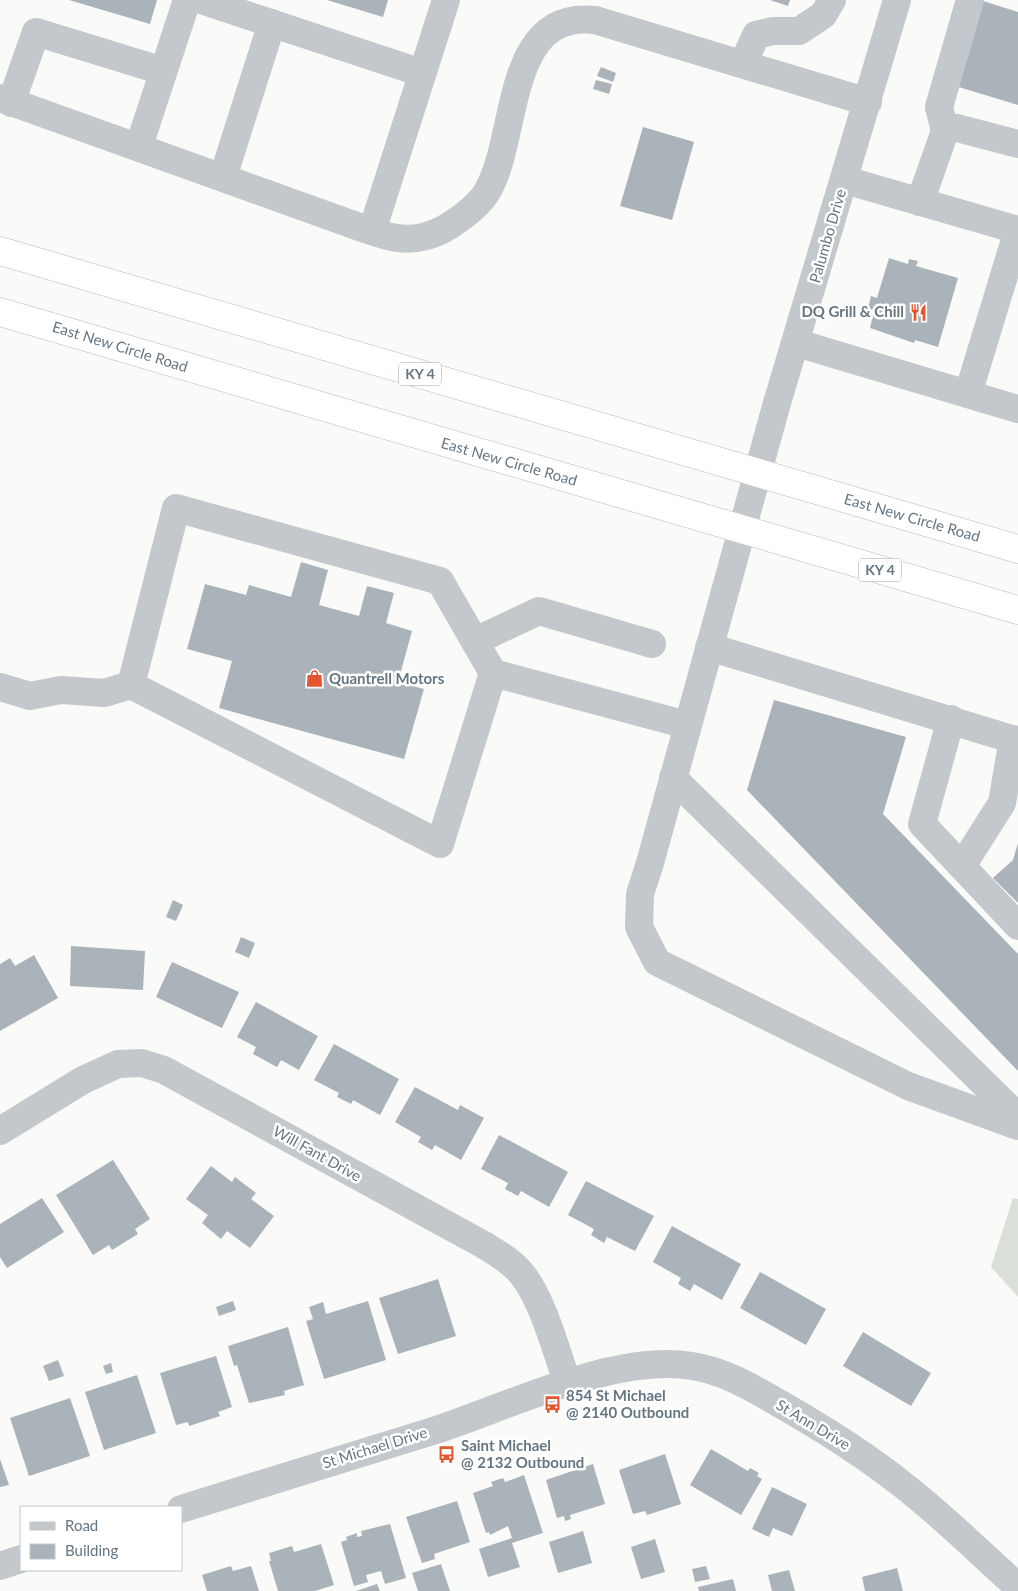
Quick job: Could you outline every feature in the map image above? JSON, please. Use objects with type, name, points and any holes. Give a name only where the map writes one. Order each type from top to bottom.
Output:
[{"type":"highway","name":"East New Circle Road","points":[[0,251],[1018,549]]},
{"type":"highway","name":"East New Circle Road","points":[[0,312],[1018,610]]},
{"type":"street","points":[[139,146],[187,0]]},
{"type":"street","points":[[201,0],[422,73]]},
{"type":"street","points":[[372,231],[446,0]]},
{"type":"street","points":[[743,64],[756,36],[773,31],[800,31],[822,14],[832,0]]},
{"type":"street","name":"Palumbo Drive","points":[[898,0],[758,473],[687,724],[640,894],[639,927],[657,962],[908,1086],[1018,1126]]},
{"type":"street","points":[[920,202],[945,131],[939,107],[970,0]]},
{"type":"street","points":[[163,71],[36,32],[6,101],[139,146],[372,231],[398,238],[426,236],[443,230],[480,201],[493,179],[529,53],[538,40],[557,25],[581,18],[595,20],[868,102]]},
{"type":"street","points":[[223,177],[272,23]]},
{"type":"street","points":[[945,131],[957,128],[1018,144]]},
{"type":"street","points":[[845,180],[1018,230],[968,394]]},
{"type":"street","points":[[797,343],[1018,409]]},
{"type":"street","points":[[131,685],[176,508],[440,581],[493,673],[687,724]]},
{"type":"street","points":[[475,641],[539,611],[652,644]]},
{"type":"street","points":[[709,647],[1016,740],[1002,803],[962,866]]},
{"type":"street","points":[[0,688],[30,696],[61,690],[104,693],[131,685],[440,844],[493,673]]},
{"type":"street","points":[[951,719],[922,824],[1018,926]]},
{"type":"street","points":[[673,778],[1018,1116]]},
{"type":"street","name":"Will Fant Drive","points":[[0,1131],[84,1080],[118,1064],[142,1063],[164,1070],[484,1245],[509,1261],[522,1274],[535,1296],[568,1384]]},
{"type":"street","name":"St Ann Drive","points":[[568,1384],[640,1365],[693,1366],[720,1373],[808,1420],[863,1455],[904,1485],[1018,1587]]},
{"type":"street","name":"St Michael Drive","points":[[182,1509],[437,1429],[568,1384]]},
{"type":"street","points":[[0,1566],[20,1559]]},
{"type":"shaded area","points":[[1013,1198],[1018,1199],[1018,1297],[991,1267]]},
{"type":"building","points":[[69,0],[157,0],[150,24]]},
{"type":"building","points":[[327,0],[388,0],[383,17]]},
{"type":"building","points":[[770,0],[790,0],[788,6]]},
{"type":"building","points":[[980,0],[1018,12],[1018,105],[952,85]]},
{"type":"building","points":[[601,67],[616,73],[613,82],[597,76]]},
{"type":"building","points":[[596,80],[612,84],[609,94],[593,89]]},
{"type":"building","points":[[643,127],[694,142],[672,220],[620,206]]},
{"type":"building","points":[[889,258],[908,264],[909,259],[918,261],[916,266],[958,278],[938,347],[915,340],[914,343],[870,328],[874,311],[868,309],[871,296],[877,298]]},
{"type":"building","points":[[301,562],[328,570],[319,605],[359,616],[367,586],[394,593],[386,623],[412,631],[398,682],[424,689],[404,759],[219,708],[232,661],[187,649],[205,584],[246,595],[249,585],[291,597]]},
{"type":"building","points":[[774,700],[906,737],[883,814],[1018,954],[1018,1071],[747,790]]},
{"type":"building","points":[[1018,843],[1018,903],[993,878],[1013,860]]},
{"type":"building","points":[[173,900],[183,905],[176,921],[166,917]]},
{"type":"building","points":[[241,937],[255,943],[249,958],[235,952]]},
{"type":"building","points":[[71,946],[145,951],[143,990],[70,986]]},
{"type":"building","points":[[34,955],[58,998],[0,1031],[0,964],[10,958],[15,966]]},
{"type":"building","points":[[172,962],[239,992],[222,1028],[156,997]]},
{"type":"building","points":[[256,1002],[318,1036],[299,1070],[281,1060],[277,1067],[253,1054],[256,1047],[237,1037]]},
{"type":"building","points":[[334,1044],[399,1079],[380,1115],[353,1100],[351,1104],[337,1097],[339,1093],[314,1080]]},
{"type":"building","points":[[415,1087],[458,1110],[460,1105],[484,1118],[461,1160],[435,1145],[432,1150],[418,1142],[421,1137],[395,1122]]},
{"type":"building","points":[[499,1135],[568,1172],[549,1207],[521,1191],[518,1196],[505,1189],[508,1183],[481,1169]]},
{"type":"building","points":[[113,1160],[150,1219],[135,1229],[138,1234],[112,1250],[109,1245],[93,1255],[56,1195]]},
{"type":"building","points":[[211,1166],[232,1182],[235,1177],[256,1193],[251,1199],[274,1216],[250,1248],[227,1231],[221,1239],[202,1223],[208,1215],[186,1199]]},
{"type":"building","points":[[586,1181],[654,1216],[635,1251],[607,1237],[604,1243],[591,1235],[594,1229],[568,1215]]},
{"type":"building","points":[[42,1198],[64,1232],[7,1268],[0,1257],[0,1224]]},
{"type":"building","points":[[672,1226],[741,1264],[722,1300],[694,1284],[690,1291],[678,1284],[681,1278],[653,1262]]},
{"type":"building","points":[[760,1272],[826,1309],[806,1345],[740,1308]]},
{"type":"building","points":[[438,1279],[456,1336],[398,1354],[379,1298]]},
{"type":"building","points":[[233,1301],[236,1310],[219,1316],[216,1307]]},
{"type":"building","points":[[368,1301],[386,1360],[324,1379],[306,1321],[313,1319],[309,1307],[323,1302],[326,1314]]},
{"type":"building","points":[[288,1327],[304,1385],[284,1391],[285,1395],[249,1403],[237,1365],[234,1366],[228,1346]]},
{"type":"building","points":[[863,1332],[931,1373],[911,1406],[843,1366]]},
{"type":"building","points":[[216,1356],[232,1407],[218,1412],[220,1416],[189,1426],[188,1422],[176,1425],[160,1373]]},
{"type":"building","points":[[58,1360],[64,1376],[49,1381],[43,1366]]},
{"type":"building","points":[[111,1363],[113,1372],[106,1374],[103,1366]]},
{"type":"building","points":[[137,1375],[156,1433],[104,1450],[85,1392]]},
{"type":"building","points":[[70,1398],[90,1456],[29,1476],[10,1418]]},
{"type":"building","points":[[711,1449],[748,1471],[750,1468],[759,1473],[757,1476],[762,1479],[741,1515],[690,1485]]},
{"type":"building","points":[[665,1454],[681,1504],[647,1515],[645,1511],[633,1514],[619,1470]]},
{"type":"building","points":[[0,1459],[9,1485],[0,1487]]},
{"type":"building","points":[[593,1464],[605,1504],[570,1515],[571,1519],[565,1521],[564,1516],[557,1518],[546,1480]]},
{"type":"building","points":[[524,1475],[543,1533],[512,1543],[520,1567],[488,1577],[479,1549],[512,1538],[508,1526],[490,1535],[489,1532],[486,1533],[473,1493],[493,1486],[491,1482],[503,1478],[505,1482]]},
{"type":"building","points":[[772,1487],[807,1504],[792,1536],[773,1528],[769,1537],[752,1529]]},
{"type":"building","points":[[457,1501],[470,1542],[434,1554],[435,1559],[422,1563],[406,1517]]},
{"type":"building","points":[[390,1524],[406,1578],[385,1584],[381,1571],[366,1575],[368,1582],[354,1586],[341,1542],[347,1540],[346,1537],[357,1533],[357,1537],[362,1536],[361,1531]]},
{"type":"building","points":[[583,1531],[592,1563],[558,1573],[549,1542]]},
{"type":"building","points":[[655,1539],[665,1572],[641,1579],[631,1547]]},
{"type":"building","points":[[321,1544],[334,1585],[315,1591],[278,1591],[269,1561],[271,1561],[269,1553],[292,1546],[294,1552]]},
{"type":"building","points":[[441,1564],[450,1591],[418,1591],[412,1573]]},
{"type":"building","points":[[231,1566],[233,1571],[251,1566],[259,1591],[207,1591],[202,1575]]},
{"type":"building","points":[[706,1566],[710,1579],[695,1582],[692,1569]]},
{"type":"building","points":[[897,1568],[903,1591],[865,1591],[862,1577]]},
{"type":"building","points":[[789,1570],[795,1591],[772,1591],[768,1575]]},
{"type":"building","points":[[733,1579],[736,1591],[699,1591],[698,1587]]},
{"type":"building","points":[[377,1584],[380,1591],[356,1591]]},
{"type":"place","name":"DQ Grill & Chill","points":[[918,312]]},
{"type":"place","name":"Quantrell Motors","points":[[315,679]]},
{"type":"place","name":"854 St Michael @ 2140 Outbound","points":[[552,1405]]},
{"type":"place","name":"Saint Michael @ 2132 Outbound","points":[[447,1455]]}]
